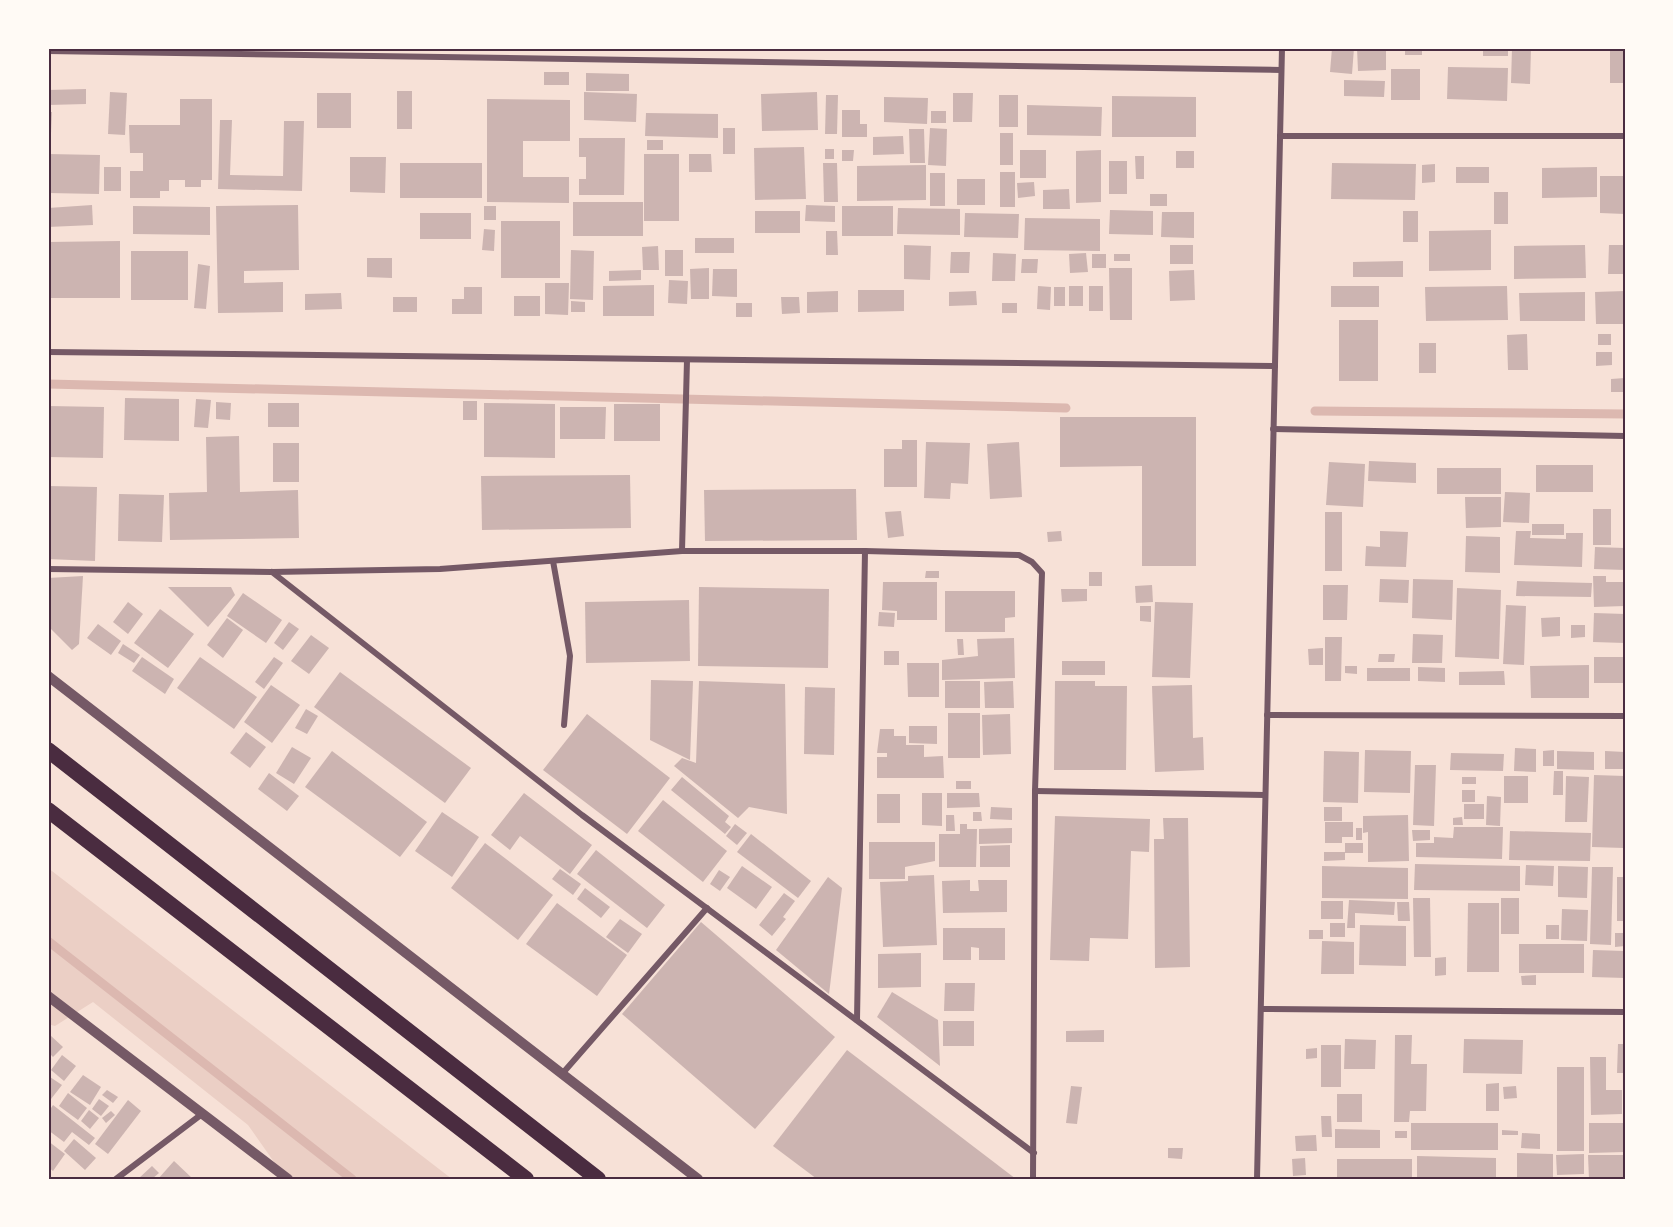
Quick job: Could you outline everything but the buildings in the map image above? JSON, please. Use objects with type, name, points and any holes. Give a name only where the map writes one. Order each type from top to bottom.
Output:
[{"type":"highway","points":[[48,750],[598,1179]]},
{"type":"highway","points":[[48,810],[526,1179]]},
{"type":"street","points":[[1257,1179],[1282,48]]},
{"type":"street","points":[[48,51],[1281,70]]},
{"type":"street","points":[[1280,136],[1625,136]]},
{"type":"street","points":[[48,352],[1275,366]]},
{"type":"street","points":[[682,551],[687,360]]},
{"type":"street","points":[[1273,429],[1625,436]]},
{"type":"street","points":[[48,570],[272,572],[440,569],[682,551],[865,551],[1019,555],[1032,562],[1042,573],[1035,792],[1034,1179]]},
{"type":"street","points":[[857,1020],[865,551]]},
{"type":"street","points":[[553,561],[570,656],[564,725]]},
{"type":"street","points":[[272,572],[582,815],[1034,1153]]},
{"type":"street","points":[[48,676],[698,1179]]},
{"type":"street","points":[[1267,715],[1625,716]]},
{"type":"street","points":[[1035,792],[1265,795]]},
{"type":"street","points":[[561,1074],[707,908]]},
{"type":"street","points":[[48,996],[288,1179]]},
{"type":"street","points":[[1261,1010],[1625,1012]]},
{"type":"street","points":[[116,1179],[203,1113]]},
{"type":"shaded area","points":[[48,868],[452,1179],[286,1179],[248,1125],[93,1002],[55,1026],[48,1024]]},
{"type":"waterway","points":[[48,384],[1066,408]]},
{"type":"waterway","points":[[1315,411],[1625,414]]},
{"type":"waterway","points":[[48,941],[352,1179]]}]
